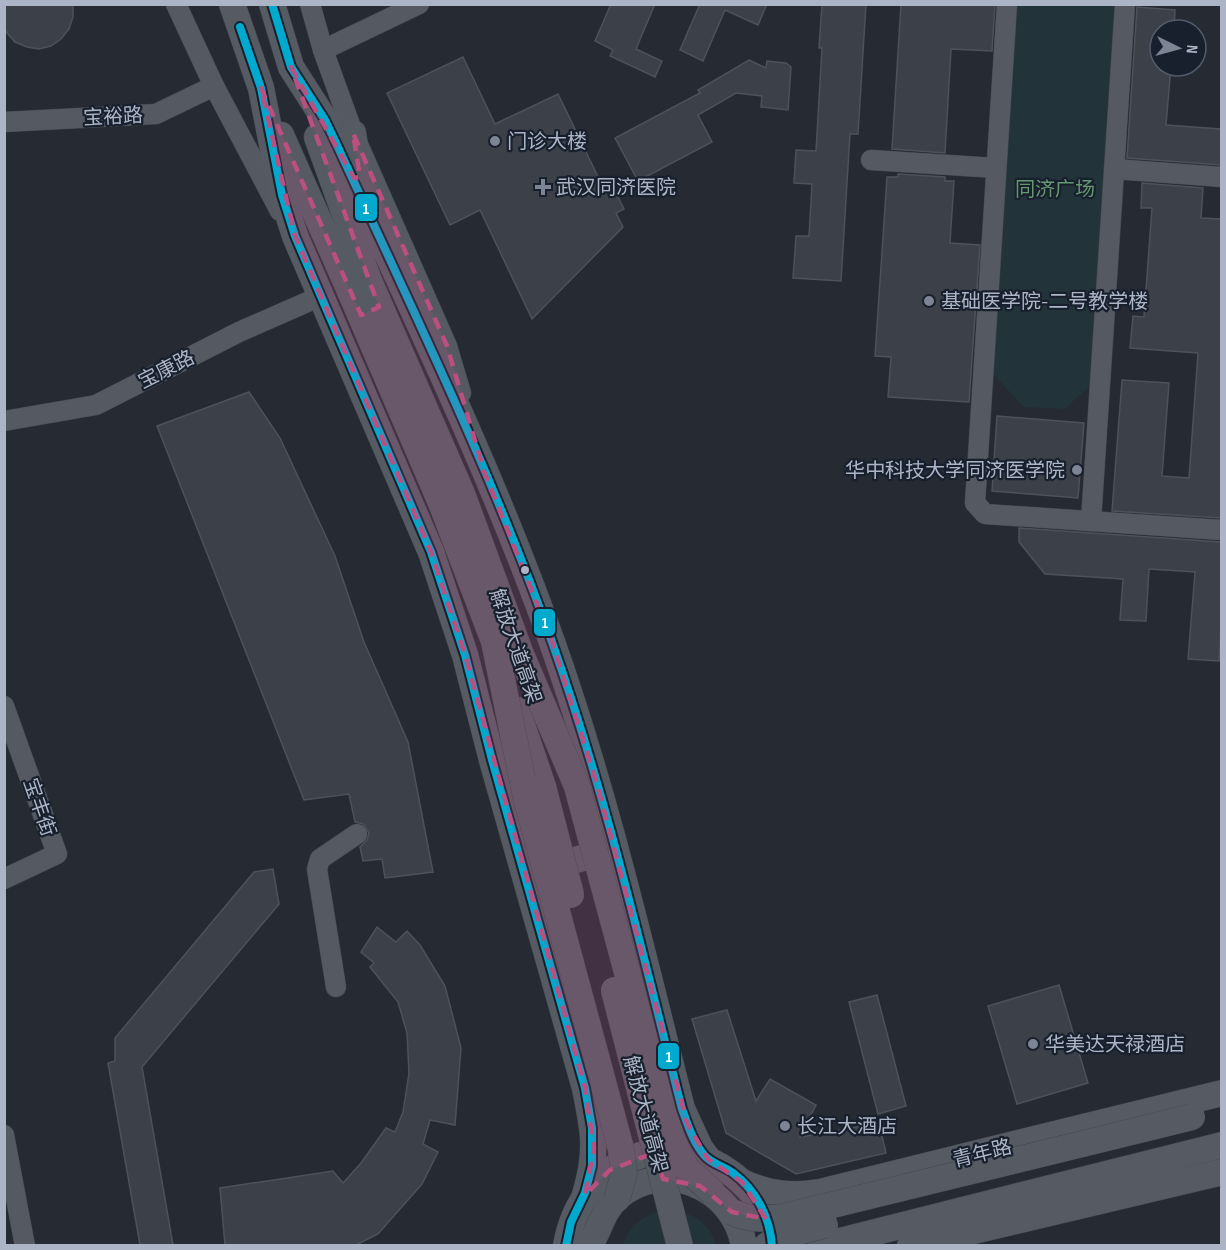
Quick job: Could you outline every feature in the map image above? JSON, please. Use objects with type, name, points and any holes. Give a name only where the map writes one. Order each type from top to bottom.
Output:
[{"type":"main road","points":[[232,4],[261,88],[282,195],[295,236],[431,552],[465,655],[492,760],[585,1088],[594,1131],[592,1164],[585,1195],[564,1239]]},
{"type":"main road","points":[[272,4],[291,67],[325,120],[364,204],[484,471],[555,652],[597,784],[682,1109],[700,1148],[708,1159]]},
{"type":"main road","name":"解放大道高架","points":[[291,67],[360,286],[494,641],[543,787],[662,1245]]},
{"type":"main road","name":"解放大道高架","points":[[261,88],[462,494],[520,651],[560,783],[680,1245]]},
{"type":"main road","points":[[352,133],[364,204]]},
{"type":"main road","points":[[431,552],[505,523]]},
{"type":"main road","points":[[494,641],[526,797],[621,1149],[624,1173],[617,1199]]},
{"type":"main road","points":[[520,651],[577,786],[672,1139],[686,1168],[732,1212],[744,1218],[754,1219],[783,1217],[1192,1126],[1221,1129]]},
{"type":"main road","points":[[524,874],[615,849]]},
{"type":"main road","points":[[766,1245],[794,1232],[1192,1126],[1218,1095]]},
{"type":"main road","name":"青年路","points":[[742,1182],[772,1193],[805,1195],[1218,1095]]},
{"type":"main road","points":[[820,1245],[1221,1145]]},
{"type":"main road","points":[[585,1195],[610,1170],[644,1155],[678,1152],[708,1159],[732,1173],[754,1196],[766,1218],[772,1245]]},
{"type":"main road","points":[[910,1245],[1221,1172]]},
{"type":"main road","points":[[589,1245],[606,1211],[617,1199],[642,1184],[656,1180],[686,1181],[712,1193]]},
{"type":"main road","points":[[732,1212],[738,1223],[744,1245]]},
{"type":"street","points":[[176,4],[214,86],[269,192],[295,236]]},
{"type":"street","points":[[309,4],[352,133],[447,346],[484,471]]},
{"type":"street","points":[[323,50],[419,4]]},
{"type":"street","points":[[1007,4],[975,502],[985,514],[1221,530]]},
{"type":"street","points":[[1091,521],[1125,4]]},
{"type":"street","name":"宝裕路","points":[[4,122],[156,114],[214,86]]},
{"type":"street","points":[[871,160],[996,168]]},
{"type":"street","points":[[1114,169],[1221,177]]},
{"type":"street","name":"宝康路","points":[[4,421],[96,405],[239,332],[321,296]]},
{"type":"street","name":"宝丰街","points":[[4,706],[57,854],[4,879]]},
{"type":"street","points":[[336,987],[317,869],[320,859],[357,834]]},
{"type":"street","points":[[4,1135],[25,1245]]},
{"type":"highlighted area","points":[[291,67],[354,178],[360,177],[353,133],[447,346],[484,471],[552,641],[597,784],[687,1123],[708,1159],[742,1182],[766,1219],[732,1212],[700,1186],[663,1179],[656,1152],[610,1170],[585,1195],[594,1148],[585,1088],[465,655],[431,552],[295,236],[261,88],[361,315],[379,307]]},
{"type":"green space","name":"同济广场","points":[[1015,5],[1118,5],[1093,383],[1065,409],[1024,407],[992,373]]},
{"type":"green space","points":[[669,1209],[699,1220],[709,1230],[716,1245],[622,1246],[630,1231],[640,1220],[653,1213]]},
{"type":"building","points":[[4,4],[73,4],[73,17],[69,29],[51,46],[39,49],[27,47],[15,42],[4,28]]},
{"type":"building","points":[[611,4],[655,4],[636,49],[662,61],[655,77],[610,56],[613,50],[595,41]]},
{"type":"building","points":[[700,4],[767,4],[758,25],[725,10],[703,61],[680,50]]},
{"type":"building","points":[[822,4],[866,4],[858,134],[850,134],[841,281],[793,278],[796,236],[809,236],[812,184],[794,183],[796,150],[816,151]]},
{"type":"building","points":[[901,4],[995,4],[992,51],[951,49],[945,153],[892,149]]},
{"type":"building","points":[[1137,7],[1175,10],[1175,18],[1148,18],[1148,78],[1170,78],[1166,125],[1221,129],[1221,165],[1127,158]]},
{"type":"building","points":[[463,57],[495,124],[558,94],[604,189],[612,185],[624,209],[616,213],[623,227],[532,319],[480,210],[450,225],[387,93]]},
{"type":"building","points":[[749,60],[766,68],[767,61],[786,63],[791,67],[788,110],[761,107],[762,96],[736,93],[698,115],[712,142],[638,181],[615,138],[700,93],[698,90]]},
{"type":"building","name":"基础医学院-二号教学楼","points":[[898,174],[945,177],[945,181],[954,181],[950,243],[980,245],[969,402],[888,397],[891,357],[875,356],[887,177],[898,177]]},
{"type":"building","points":[[1142,183],[1203,188],[1201,218],[1221,219],[1221,518],[1112,511],[1122,380],[1169,383],[1162,476],[1189,478],[1198,353],[1130,348],[1133,316],[1144,317],[1152,208],[1141,208]]},
{"type":"building","points":[[249,392],[280,438],[335,556],[364,642],[408,742],[433,872],[385,878],[382,859],[363,861],[360,847],[367,840],[369,833],[363,824],[355,822],[349,794],[304,800],[157,426]]},
{"type":"building","points":[[997,416],[1084,423],[1078,498],[992,491]]},
{"type":"building","points":[[1019,528],[1221,542],[1219,661],[1188,659],[1195,572],[1149,569],[1146,621],[1120,620],[1123,579],[1045,574],[1019,542]]},
{"type":"building","points":[[273,869],[279,904],[142,1067],[173,1245],[140,1245],[108,1063],[115,1061],[115,1038],[254,872]]},
{"type":"building","points":[[377,927],[396,942],[407,931],[420,945],[445,986],[461,1048],[455,1125],[430,1120],[423,1144],[438,1152],[422,1184],[378,1234],[356,1245],[225,1245],[220,1188],[333,1171],[343,1183],[361,1163],[386,1128],[395,1132],[403,1112],[409,1073],[407,1033],[398,1002],[370,967],[374,963],[361,952]]},
{"type":"building","points":[[1059,985],[1088,1083],[1017,1104],[988,1006]]},
{"type":"building","points":[[877,995],[906,1106],[878,1114],[849,1002]]},
{"type":"building","points":[[727,1010],[756,1101],[770,1079],[816,1105],[800,1137],[879,1123],[886,1153],[796,1174],[726,1133],[692,1019]]},
{"type":"transit line","name":"1","points":[[272,4],[291,67],[325,120],[337,145],[450,391],[529,579],[571,699],[606,815],[682,1109],[689,1127],[705,1156],[733,1173],[755,1196],[765,1215],[772,1246]]},
{"type":"transit line","name":"1","points":[[240,27],[261,88],[282,195],[295,236],[431,552],[465,655],[492,760],[585,1088],[592,1128],[592,1166],[585,1193],[571,1222],[566,1246]]},
{"type":"place","name":"门诊大楼","points":[[495,141]]},
{"type":"place","name":"武汉同济医院","points":[[543,187]]},
{"type":"place","name":"基础医学院-二号教学楼","points":[[929,301]]},
{"type":"place","name":"华中科技大学同济医学院","points":[[1077,470]]},
{"type":"place","name":"华美达天禄酒店","points":[[1033,1044]]},
{"type":"place","name":"长江大酒店","points":[[785,1126]]}]
